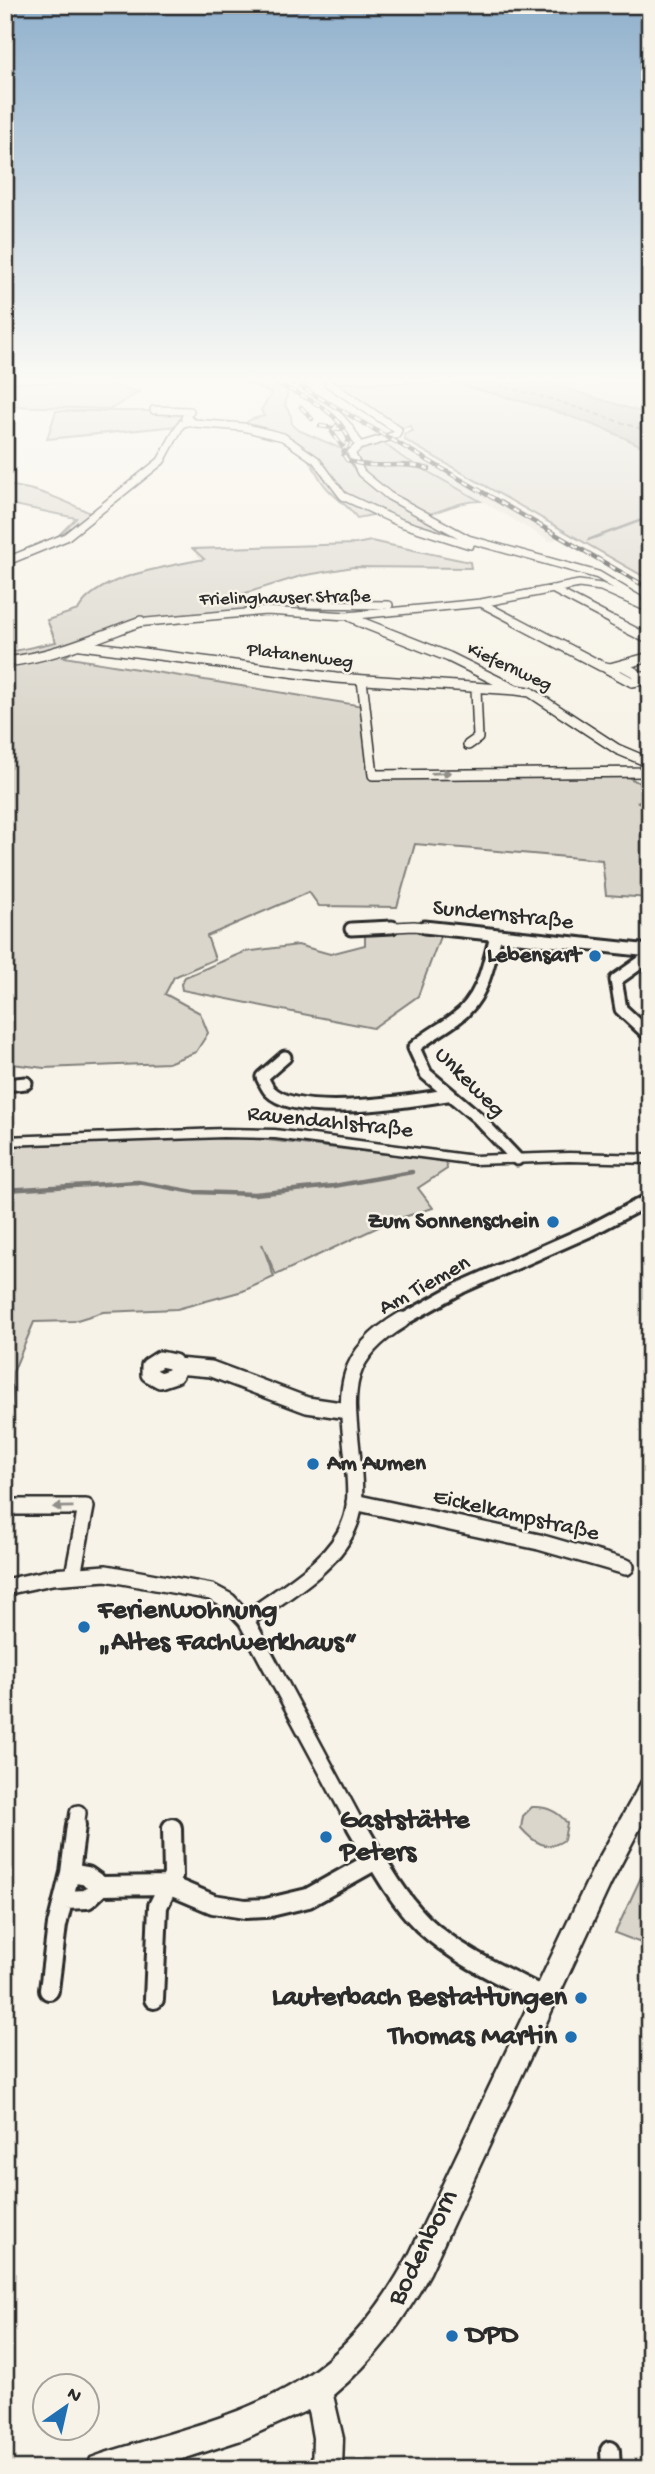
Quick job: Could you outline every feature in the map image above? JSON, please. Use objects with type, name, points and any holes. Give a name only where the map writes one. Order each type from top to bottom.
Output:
[{"type":"main road","name":"Bodenborn","points":[[102,2469],[217,2432],[316,2389],[356,2356],[392,2314],[407,2292],[544,1997],[647,1799]]},
{"type":"main road","points":[[316,2389],[325,2415],[329,2440],[327,2469]]},
{"type":"street","points":[[5,562],[66,537],[114,498]]},
{"type":"street","points":[[349,498],[432,534],[463,544],[484,544]]},
{"type":"street","points":[[394,498],[468,539],[598,575],[650,609]]},
{"type":"street","name":"Frielinghauser Straße","points":[[5,663],[81,645],[120,627],[160,618],[266,611],[347,616],[481,603],[570,585],[594,585],[650,609]]},
{"type":"street","points":[[552,589],[650,640]]},
{"type":"street","points":[[302,604],[438,602],[451,603],[454,606]]},
{"type":"street","points":[[481,603],[632,682],[648,680]]},
{"type":"street","name":"Kiefernweg","points":[[347,616],[426,647],[516,690],[538,696],[617,749],[650,763]]},
{"type":"street","name":"Platanenweg","points":[[81,645],[362,680],[516,690]]},
{"type":"street","points":[[606,668],[650,657]]},
{"type":"street","points":[[621,665],[648,680]]},
{"type":"street","points":[[362,680],[373,775],[650,772]]},
{"type":"street","points":[[468,745],[478,738],[476,689]]},
{"type":"street","name":"Sundernstraße","points":[[351,929],[414,926],[650,954]]},
{"type":"street","name":"Unkeweg","points":[[496,935],[481,990],[469,1008],[425,1036],[414,1048],[415,1060],[422,1073],[461,1104],[517,1159]]},
{"type":"street","points":[[650,954],[616,980],[621,1009],[650,1036]]},
{"type":"street","points":[[285,1057],[262,1077],[263,1086],[270,1093],[286,1100],[349,1106],[447,1095]]},
{"type":"street","points":[[5,1085],[26,1083]]},
{"type":"street","name":"Rauendahlstraße","points":[[5,1141],[180,1132],[262,1134],[458,1159],[650,1159]]},
{"type":"street","name":"Am Tiemen","points":[[246,1620],[320,1564],[350,1524],[354,1502],[348,1411],[350,1378],[356,1361],[383,1332],[462,1286],[579,1236],[650,1199]]},
{"type":"street","points":[[176,1366],[211,1369],[307,1405],[348,1411]]},
{"type":"street","name":"Eickelkampstraße","points":[[354,1502],[539,1542],[626,1567]]},
{"type":"street","points":[[5,1507],[86,1507],[73,1575]]},
{"type":"street","points":[[5,1587],[73,1575],[118,1574],[205,1590],[225,1599],[246,1620],[317,1759],[376,1860],[420,1920],[434,1933],[544,1997]]},
{"type":"street","points":[[49,1990],[57,1925],[70,1874],[78,1813]]},
{"type":"street","points":[[154,1999],[158,1906],[173,1876],[172,1829]]},
{"type":"street","points":[[70,1874],[87,1876],[101,1886],[168,1885],[213,1904],[244,1909],[266,1908],[308,1898],[376,1860]]},
{"type":"street","points":[[65,1900],[87,1899],[101,1886]]},
{"type":"shaded area","points":[[5,498],[58,498],[92,514],[53,541],[76,518],[5,503]]},
{"type":"shaded area","points":[[338,498],[475,498],[480,501],[459,504],[426,515],[467,543],[383,513],[357,518]]},
{"type":"shaded area","points":[[477,498],[498,498],[650,586],[650,592],[558,539],[550,541]]},
{"type":"shaded area","points":[[507,498],[650,498],[650,580]]},
{"type":"shaded area","points":[[371,541],[470,562],[471,568],[353,567],[301,576],[236,596],[273,612],[119,626],[64,657],[363,706],[369,777],[620,773],[650,788],[650,797],[637,802],[650,803],[650,898],[606,895],[602,860],[415,844],[397,907],[319,906],[309,892],[207,936],[215,959],[174,977],[165,994],[200,1013],[208,1033],[196,1052],[168,1063],[44,1068],[5,1063],[5,653],[56,642],[47,620],[78,610],[87,598],[101,588],[135,574],[204,559],[193,549],[356,544]]},
{"type":"shaded area","points":[[392,928],[442,931],[418,996],[373,1028],[182,990],[181,984],[185,977],[244,952],[298,945],[330,954],[365,945],[365,931]]},
{"type":"shaded area","points":[[241,1137],[446,1161],[447,1169],[418,1188],[433,1208],[391,1221],[276,1275],[262,1244],[274,1277],[243,1291],[177,1309],[103,1312],[74,1321],[34,1322],[13,1372],[11,1420],[5,1421],[5,1146]]},
{"type":"shaded area","points":[[532,1807],[552,1810],[564,1819],[567,1823],[564,1840],[558,1844],[541,1844],[521,1828],[523,1816]]},
{"type":"shaded area","points":[[650,1858],[650,1927],[641,1943],[615,1933]]},
{"type":"waterway","points":[[588,540],[650,517]]},
{"type":"waterway","points":[[5,1190],[138,1182],[194,1192],[255,1194],[334,1186],[412,1172]]},
{"type":"railway","points":[[494,498],[650,589]]},
{"type":"place","name":"Lebensart","points":[[595,956]]},
{"type":"place","name":"Zum Sonnenschein","points":[[553,1222]]},
{"type":"place","name":"Am Aumen","points":[[313,1464]]},
{"type":"place","name":"Ferienwohnung „Altes Fachwerkhaus“","points":[[84,1627]]},
{"type":"place","name":"Gaststätte Peters","points":[[326,1837]]},
{"type":"place","name":"Lauterbach Bestattungen","points":[[581,1998]]},
{"type":"place","name":"Thomas Martin","points":[[571,2037]]},
{"type":"place","name":"DPD","points":[[452,2336]]}]
